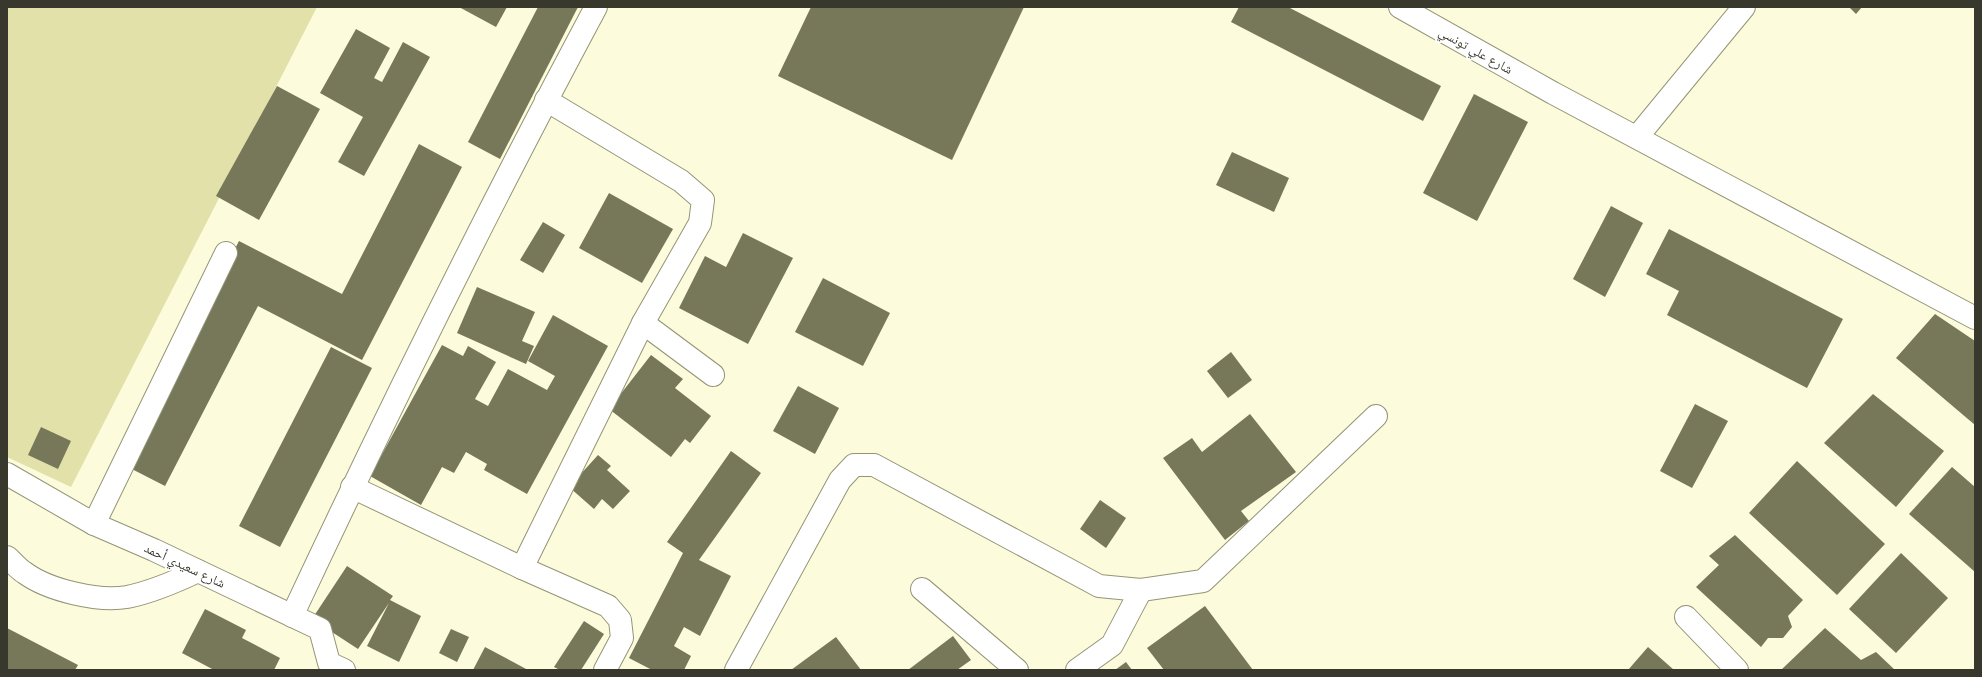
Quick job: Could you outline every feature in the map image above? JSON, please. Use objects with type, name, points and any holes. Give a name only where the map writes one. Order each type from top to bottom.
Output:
[{"type":"street","points":[[292,616],[352,487],[546,100],[596,7]]},
{"type":"street","name":"شارع علي تونسي","points":[[1400,7],[1553,93],[1975,318]]},
{"type":"street","points":[[1637,137],[1744,7]]},
{"type":"street","points":[[522,568],[643,323],[700,223],[703,200],[681,181],[546,100]]},
{"type":"street","points":[[94,524],[226,253]]},
{"type":"street","points":[[643,323],[713,375]]},
{"type":"street","points":[[736,670],[840,480],[854,464],[874,465],[1099,586],[1141,590],[1203,581],[1376,416]]},
{"type":"street","name":"شارع سعيدي أحمد","points":[[7,474],[94,524],[320,629],[333,668]]},
{"type":"street","points":[[352,487],[522,568],[608,606],[620,620],[622,638],[605,670]]},
{"type":"street","points":[[7,557],[25,574],[55,588],[91,597],[126,597],[164,586],[198,571]]},
{"type":"street","points":[[922,589],[1017,670]]},
{"type":"street","points":[[1077,670],[1112,646],[1141,590]]},
{"type":"street","points":[[1686,618],[1737,670]]},
{"type":"shaded area","points":[[7,7],[317,7],[71,487],[7,457]]},
{"type":"building","points":[[459,7],[507,7],[496,27]]},
{"type":"building","points":[[538,7],[578,7],[500,159],[468,142]]},
{"type":"building","points":[[811,7],[1024,7],[952,160],[778,76]]},
{"type":"building","points":[[1239,7],[1288,7],[1441,86],[1423,121],[1231,22]]},
{"type":"building","points":[[1849,7],[1862,7],[1856,14]]},
{"type":"building","points":[[356,29],[390,48],[374,78],[382,82],[403,42],[430,57],[364,176],[338,162],[363,117],[320,93]]},
{"type":"building","points":[[277,86],[320,109],[259,220],[216,196]]},
{"type":"building","points":[[1474,94],[1528,122],[1477,221],[1423,193]]},
{"type":"building","points":[[419,144],[462,167],[362,360],[258,306],[165,486],[124,465],[239,241],[342,294]]},
{"type":"building","points":[[1232,152],[1289,178],[1274,212],[1216,185]]},
{"type":"building","points":[[609,193],[673,229],[642,283],[579,248]]},
{"type":"building","points":[[1611,206],[1643,223],[1605,297],[1573,279]]},
{"type":"building","points":[[543,222],[565,235],[543,273],[520,260]]},
{"type":"building","points":[[1669,229],[1843,319],[1807,388],[1667,315],[1679,291],[1646,274]]},
{"type":"building","points":[[743,233],[793,258],[748,344],[679,308],[705,256],[726,267]]},
{"type":"building","points":[[823,278],[890,313],[863,366],[795,332]]},
{"type":"building","points":[[477,287],[535,312],[522,341],[534,346],[526,364],[457,333]]},
{"type":"building","points":[[1935,314],[1975,341],[1975,425],[1896,358]]},
{"type":"building","points":[[553,315],[608,346],[527,494],[484,470],[487,464],[466,452],[454,473],[442,467],[421,505],[370,476],[442,345],[463,356],[468,346],[496,362],[475,399],[488,406],[508,369],[547,390],[555,376],[528,361]]},
{"type":"building","points":[[331,347],[372,368],[280,547],[239,526]]},
{"type":"building","points":[[1231,352],[1252,380],[1228,398],[1207,371]]},
{"type":"building","points":[[651,355],[683,379],[675,388],[711,416],[690,443],[685,439],[671,457],[609,409]]},
{"type":"building","points":[[798,386],[839,408],[815,454],[773,431]]},
{"type":"building","points":[[1873,394],[1944,451],[1896,507],[1824,443]]},
{"type":"building","points":[[1695,404],[1728,421],[1692,488],[1660,471]]},
{"type":"building","points":[[1250,414],[1296,472],[1241,511],[1249,521],[1225,540],[1163,458],[1192,438],[1202,452]]},
{"type":"building","points":[[41,427],[71,441],[58,469],[28,455]]},
{"type":"building","points":[[731,451],[761,473],[699,560],[731,576],[700,636],[684,627],[674,646],[691,656],[684,670],[652,670],[629,658],[683,553],[667,542]]},
{"type":"building","points":[[598,455],[611,466],[607,470],[630,491],[613,509],[602,499],[594,509],[569,487]]},
{"type":"building","points":[[1797,461],[1885,544],[1837,595],[1749,513]]},
{"type":"building","points":[[1952,467],[1975,487],[1975,572],[1909,514]]},
{"type":"building","points":[[1100,500],[1126,518],[1106,548],[1080,529]]},
{"type":"building","points":[[1735,535],[1803,600],[1788,616],[1792,627],[1783,638],[1768,638],[1761,647],[1696,587],[1719,565],[1709,556]]},
{"type":"building","points":[[1901,553],[1948,598],[1896,653],[1849,609]]},
{"type":"building","points":[[347,566],[393,596],[390,600],[421,616],[399,662],[367,646],[389,603],[358,649],[312,619]]},
{"type":"building","points":[[1205,606],[1253,670],[1164,670],[1147,648]]},
{"type":"building","points":[[205,609],[246,630],[242,638],[280,658],[274,670],[214,670],[182,653]]},
{"type":"building","points":[[584,621],[604,634],[581,670],[560,670],[554,667]]},
{"type":"building","points":[[7,628],[78,665],[75,670],[7,670]]},
{"type":"building","points":[[1825,628],[1861,660],[1876,652],[1895,670],[1781,670]]},
{"type":"building","points":[[451,629],[469,637],[457,662],[439,653]]},
{"type":"building","points":[[953,636],[971,660],[957,670],[908,670]]},
{"type":"building","points":[[836,637],[861,670],[791,670]]},
{"type":"building","points":[[485,647],[528,670],[473,670]]},
{"type":"building","points":[[1648,647],[1674,670],[1628,670]]},
{"type":"building","points":[[1126,662],[1132,670],[1115,670]]}]
